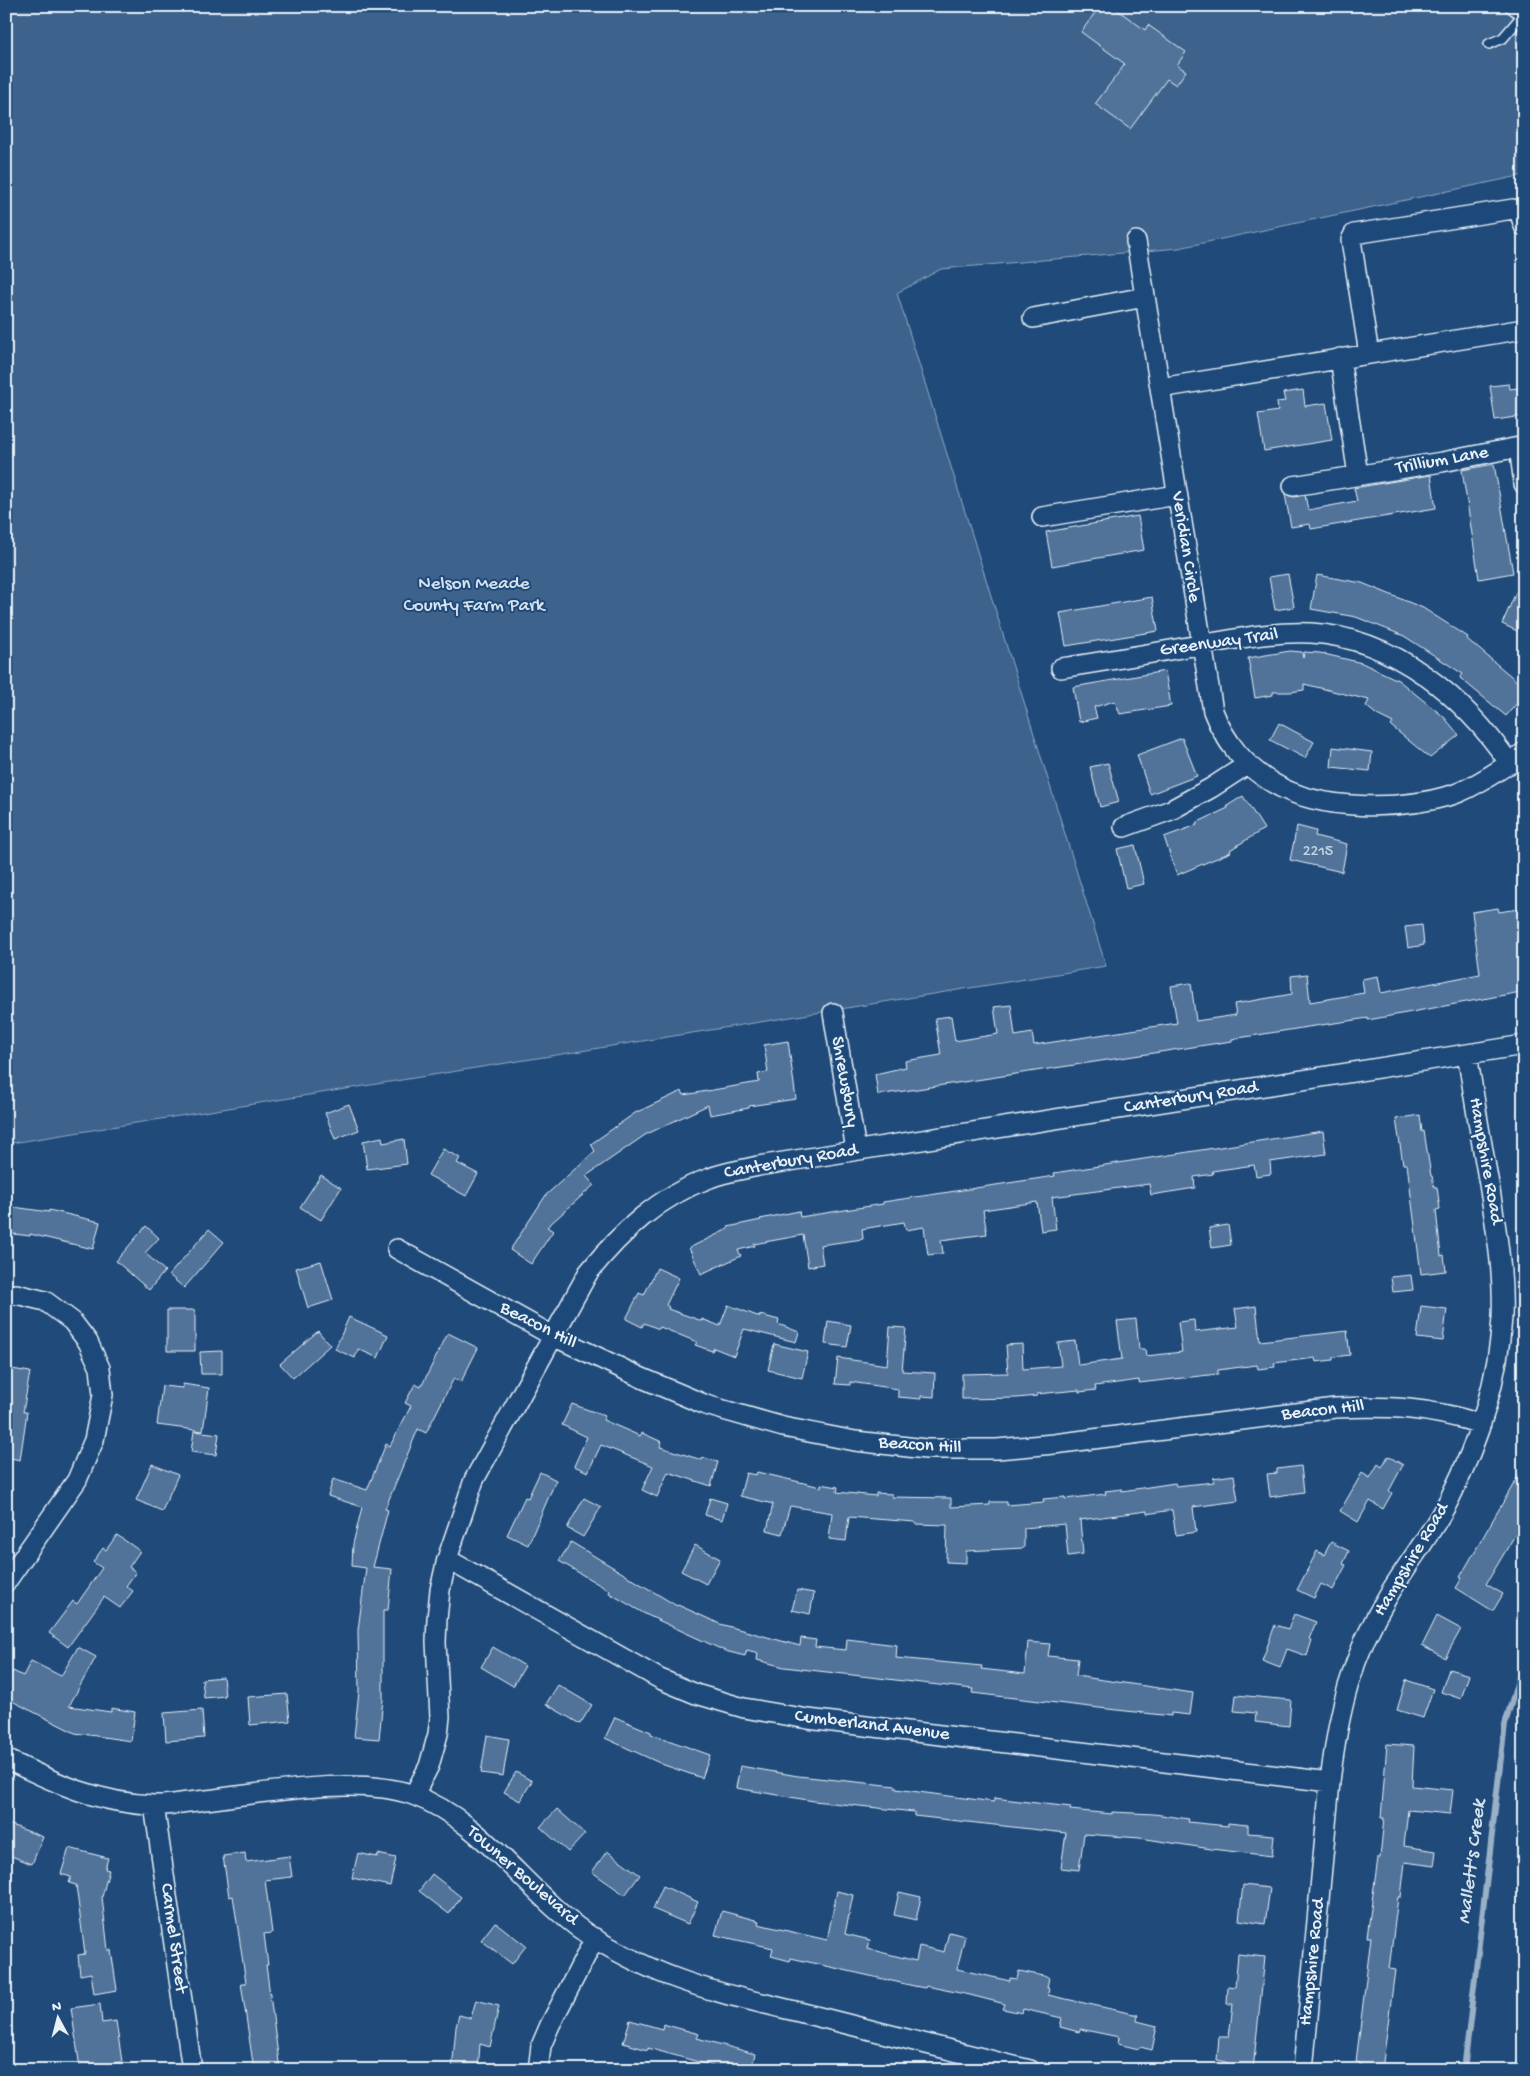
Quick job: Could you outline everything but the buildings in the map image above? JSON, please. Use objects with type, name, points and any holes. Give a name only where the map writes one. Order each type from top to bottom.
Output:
[{"type":"street","points":[[1369,354],[1351,240],[1354,234],[1513,209],[1519,211],[1524,226]]},
{"type":"street","name":"Veridian Circle","points":[[1136,241],[1201,645],[1216,719],[1232,747],[1248,764],[1273,784],[1310,798],[1351,805],[1399,806],[1453,795],[1517,758]]},
{"type":"street","points":[[1033,318],[1145,297]]},
{"type":"street","points":[[1160,388],[1524,329]]},
{"type":"street","points":[[1340,358],[1358,475]]},
{"type":"street","name":"Trillium Lane","points":[[1294,486],[1442,462],[1518,447],[1524,484]]},
{"type":"street","points":[[1042,517],[1177,495]]},
{"type":"street","name":"Greenway Trail","points":[[1061,668],[1266,634],[1313,633],[1355,641],[1394,656],[1428,677],[1465,710],[1494,741],[1517,758]]},
{"type":"street","points":[[1124,827],[1170,810],[1211,788],[1248,764]]},
{"type":"street","name":"Shrewsbury","points":[[833,1013],[856,1150]]},
{"type":"street","name":"Canterbury Road","points":[[414,1795],[429,1766],[438,1734],[440,1717],[436,1642],[440,1590],[447,1559],[474,1480],[588,1273],[610,1245],[640,1218],[671,1196],[710,1178],[758,1166],[1524,1045]]},
{"type":"street","name":"Hampshire Road","points":[[1303,2070],[1330,1782],[1344,1699],[1371,1627],[1387,1598],[1449,1500],[1468,1458],[1491,1390],[1498,1355],[1502,1317],[1498,1238],[1466,1054]]},
{"type":"street","name":"Beacon Hill","points":[[397,1249],[553,1336],[642,1378],[706,1405],[783,1427],[855,1441],[926,1449],[997,1449],[1054,1444],[1335,1408],[1371,1407],[1411,1408],[1443,1413],[1481,1424]]},
{"type":"street","points":[[6,1296],[16,1294],[44,1301],[72,1321],[88,1342],[100,1368],[103,1395],[94,1440],[78,1480],[6,1582]]},
{"type":"street","name":"Cumberland Avenue","points":[[447,1559],[660,1678],[696,1694],[744,1708],[808,1719],[1330,1782]]},
{"type":"street","name":"Towner Boulevard","points":[[6,1759],[60,1785],[102,1798],[154,1805],[321,1787],[361,1786],[414,1795],[443,1810],[472,1830],[567,1918],[595,1938],[675,1978],[973,2063],[1030,2070]]},
{"type":"street","name":"Carmel Street","points":[[154,1805],[192,2070]]},
{"type":"street","points":[[538,2070],[541,2046],[595,1938]]},
{"type":"lane","points":[[1489,44],[1503,38],[1522,18],[1509,6]]},
{"type":"green space","name":"Nelson Meade County Farm Park","points":[[6,6],[1524,6],[1524,175],[1179,248],[941,269],[897,293],[1106,966],[6,1144]]},
{"type":"waterway","name":"Mallett's Creek","points":[[1464,2070],[1505,1724],[1524,1660]]}]
